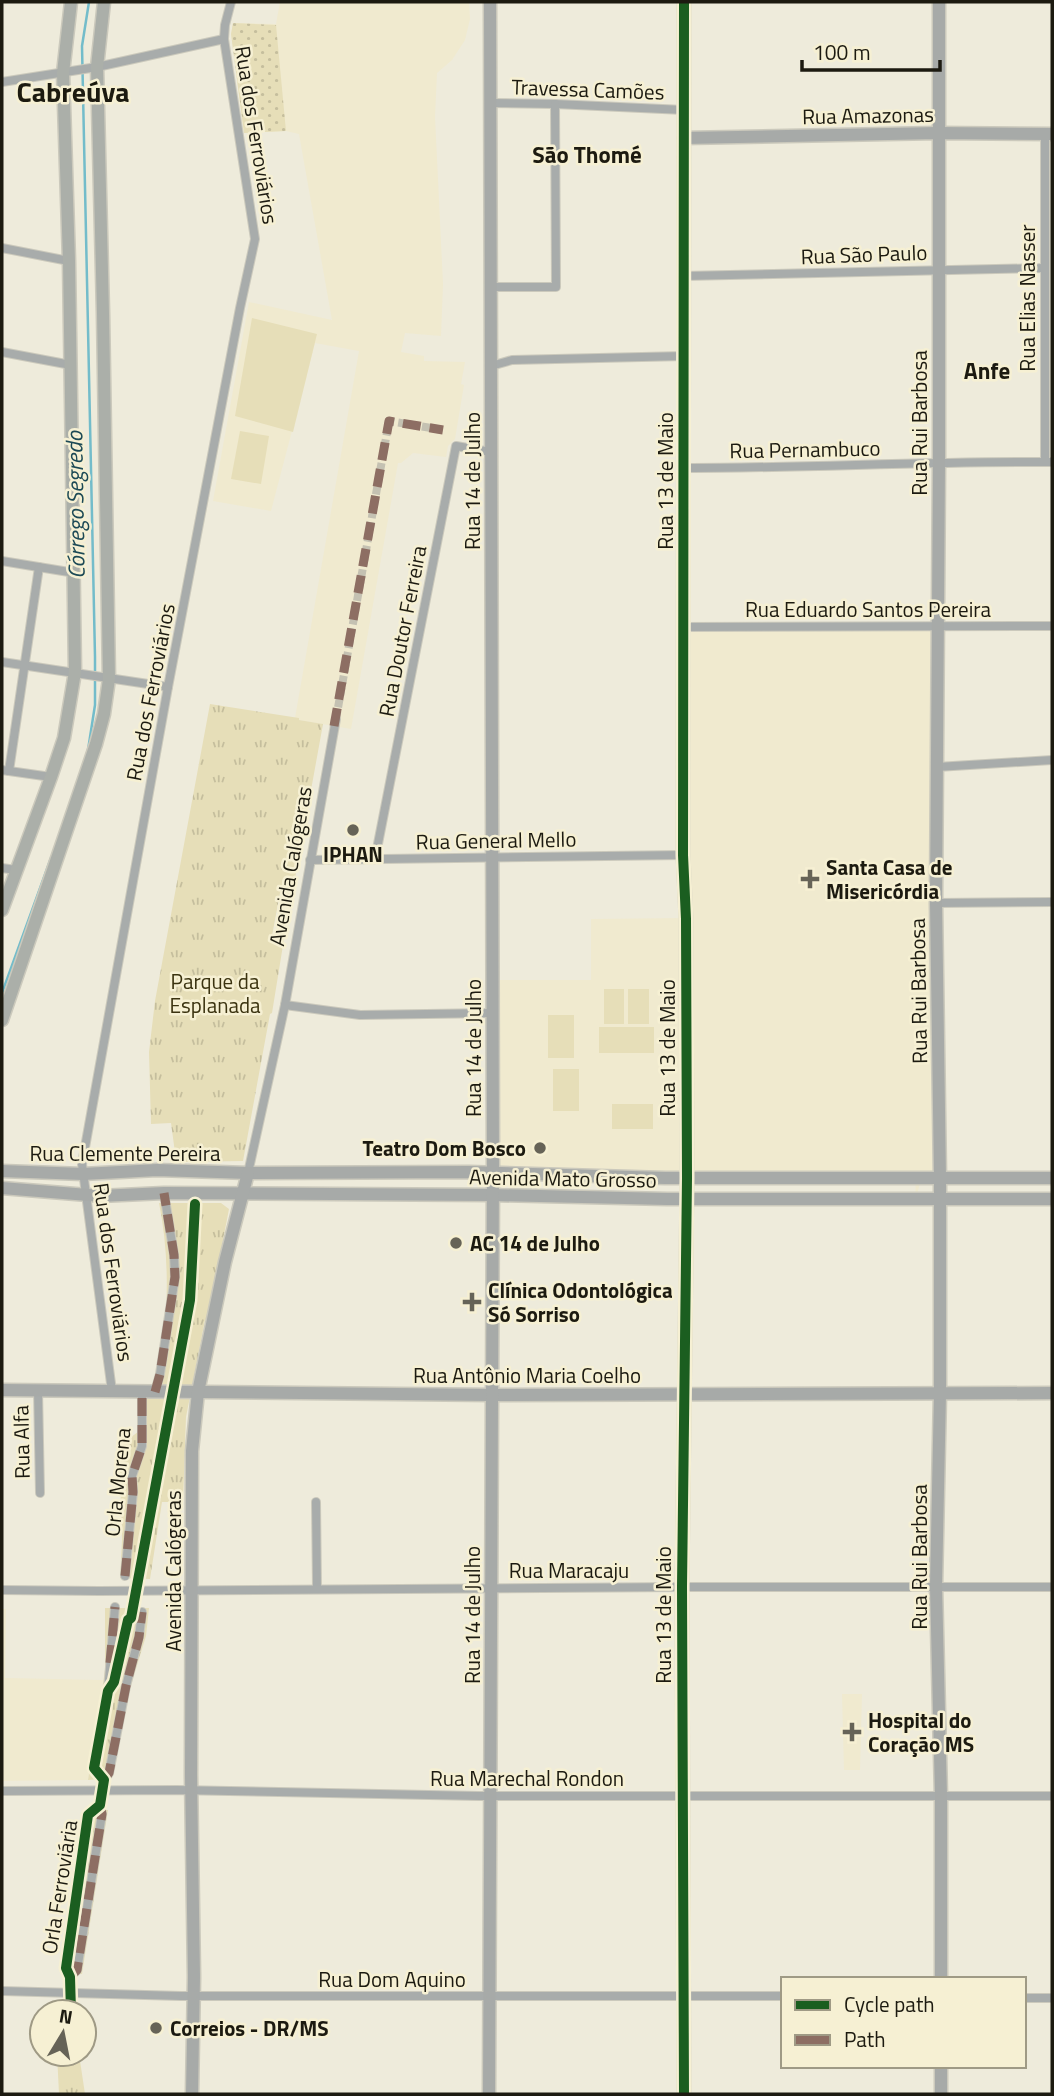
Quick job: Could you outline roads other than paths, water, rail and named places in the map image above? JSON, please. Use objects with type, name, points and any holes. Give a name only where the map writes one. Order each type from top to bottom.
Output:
[{"type":"main road","points":[[2,910],[64,738],[76,673],[64,73],[71,2]]},
{"type":"main road","points":[[2,1020],[96,744],[104,714],[108,679],[103,313],[95,67],[104,2]]},
{"type":"street","name":"Rua dos Ferroviários","points":[[112,1391],[82,1164],[168,687],[255,239],[224,39],[231,2]]},
{"type":"street","name":"Rua 14 de Julho","points":[[489,2094],[493,1172],[490,2]]},
{"type":"street","name":"Rua 13 de Maio","points":[[684,2],[683,855],[686,919],[687,1178],[682,1587],[684,2094]]},
{"type":"street","name":"Rua Rui Barbosa","points":[[939,2],[936,903],[940,1393],[936,1586],[941,1796],[941,1977]]},
{"type":"street","points":[[2,82],[95,67],[224,39]]},
{"type":"street","name":"Travessa Camões","points":[[490,103],[684,110]]},
{"type":"street","points":[[491,287],[556,287],[555,104]]},
{"type":"street","name":"Rua Amazonas","points":[[684,138],[938,132],[1049,134]]},
{"type":"street","name":"Rua Elias Nasser","points":[[1048,461],[1045,268],[1049,134]]},
{"type":"street","points":[[2,248],[69,261]]},
{"type":"street","name":"Rua São Paulo","points":[[684,276],[1045,268]]},
{"type":"street","points":[[2,352],[71,365]]},
{"type":"street","points":[[491,366],[512,360],[685,356]]},
{"type":"street","name":"Rua Doutor Ferreira","points":[[375,859],[456,446],[491,452]]},
{"type":"street","name":"Rua Pernambuco","points":[[685,468],[1048,461]]},
{"type":"street","points":[[2,561],[75,573]]},
{"type":"street","points":[[39,567],[25,665],[5,770],[51,777]]},
{"type":"street","name":"Rua Eduardo Santos Pereira","points":[[684,627],[1052,626]]},
{"type":"street","points":[[2,662],[168,687]]},
{"type":"street","name":"Avenida Calógeras","points":[[192,2094],[192,1451],[198,1392],[225,1262],[248,1173],[285,1005],[335,723]]},
{"type":"street","points":[[937,767],[1052,760]]},
{"type":"street","name":"Rua General Mello","points":[[310,860],[683,855]]},
{"type":"street","points":[[2,869],[16,870]]},
{"type":"street","points":[[936,903],[1052,902]]},
{"type":"street","points":[[285,1005],[360,1015],[493,1013]]},
{"type":"street","name":"Rua Clemente Pereira","points":[[2,1171],[82,1174],[157,1170],[248,1173]]},
{"type":"street","name":"Avenida Mato Grosso","points":[[248,1173],[493,1172],[687,1178],[1052,1178]]},
{"type":"street","name":"Rua Clemente Pereira","points":[[2,1188],[100,1196],[242,1194]]},
{"type":"street","points":[[148,1392],[162,1361],[175,1277],[164,1193]]},
{"type":"street","name":"Avenida Mato Grosso","points":[[242,1194],[687,1199],[1052,1199]]},
{"type":"street","name":"Rua Antônio Maria Coelho","points":[[2,1390],[492,1395],[1052,1393]]},
{"type":"street","name":"Rua Alfa","points":[[38,1390],[40,1493]]},
{"type":"street","name":"Orla Morena","points":[[125,1576],[133,1492],[132,1476],[142,1446],[148,1392]]},
{"type":"street","points":[[316,1502],[317,1589]]},
{"type":"street","name":"Rua Maracaju","points":[[2,1590],[1052,1587]]},
{"type":"street","points":[[108,1691],[115,1606]]},
{"type":"street","points":[[104,1780],[109,1773],[142,1612]]},
{"type":"street","name":"Rua Marechal Rondon","points":[[2,1791],[490,1796],[1052,1796]]},
{"type":"street","name":"Orla Ferroviária","points":[[70,1977],[77,1970],[102,1814],[100,1805]]},
{"type":"street","name":"Rua Dom Aquino","points":[[2,1991],[194,1995],[781,1996]]},
{"type":"street","points":[[1026,1998],[1052,1998]]},
{"type":"street","points":[[941,2068],[941,2094]]},
{"type":"waterway","name":"Córrego Segredo","points":[[88,750],[95,705],[95,657],[82,46],[89,2]]},
{"type":"waterway","name":"Córrego Segredo","points":[[2,993],[51,858]]},
{"type":"tunnel","points":[[336,719],[389,421],[443,430]]},
{"type":"place","name":"IPHAN","points":[[353,830]]},
{"type":"place","name":"Santa Casa de Misericórdia","points":[[810,879]]},
{"type":"place","name":"Teatro Dom Bosco","points":[[540,1148]]},
{"type":"place","name":"AC 14 de Julho","points":[[456,1243]]},
{"type":"place","name":"Clínica Odontológica Só Sorriso","points":[[472,1302]]},
{"type":"place","name":"Hospital do Coração MS","points":[[852,1732]]},
{"type":"place","name":"Correios - DR/MS","points":[[156,2028]]},
{"type":"district","name":"Cabreúva","points":[[73,91]]},
{"type":"district","name":"São Thomé","points":[[587,154]]},
{"type":"district","name":"Anfe","points":[[987,370]]},
{"type":"park label","name":"Parque da Esplanada","points":[[215,993]]}]
